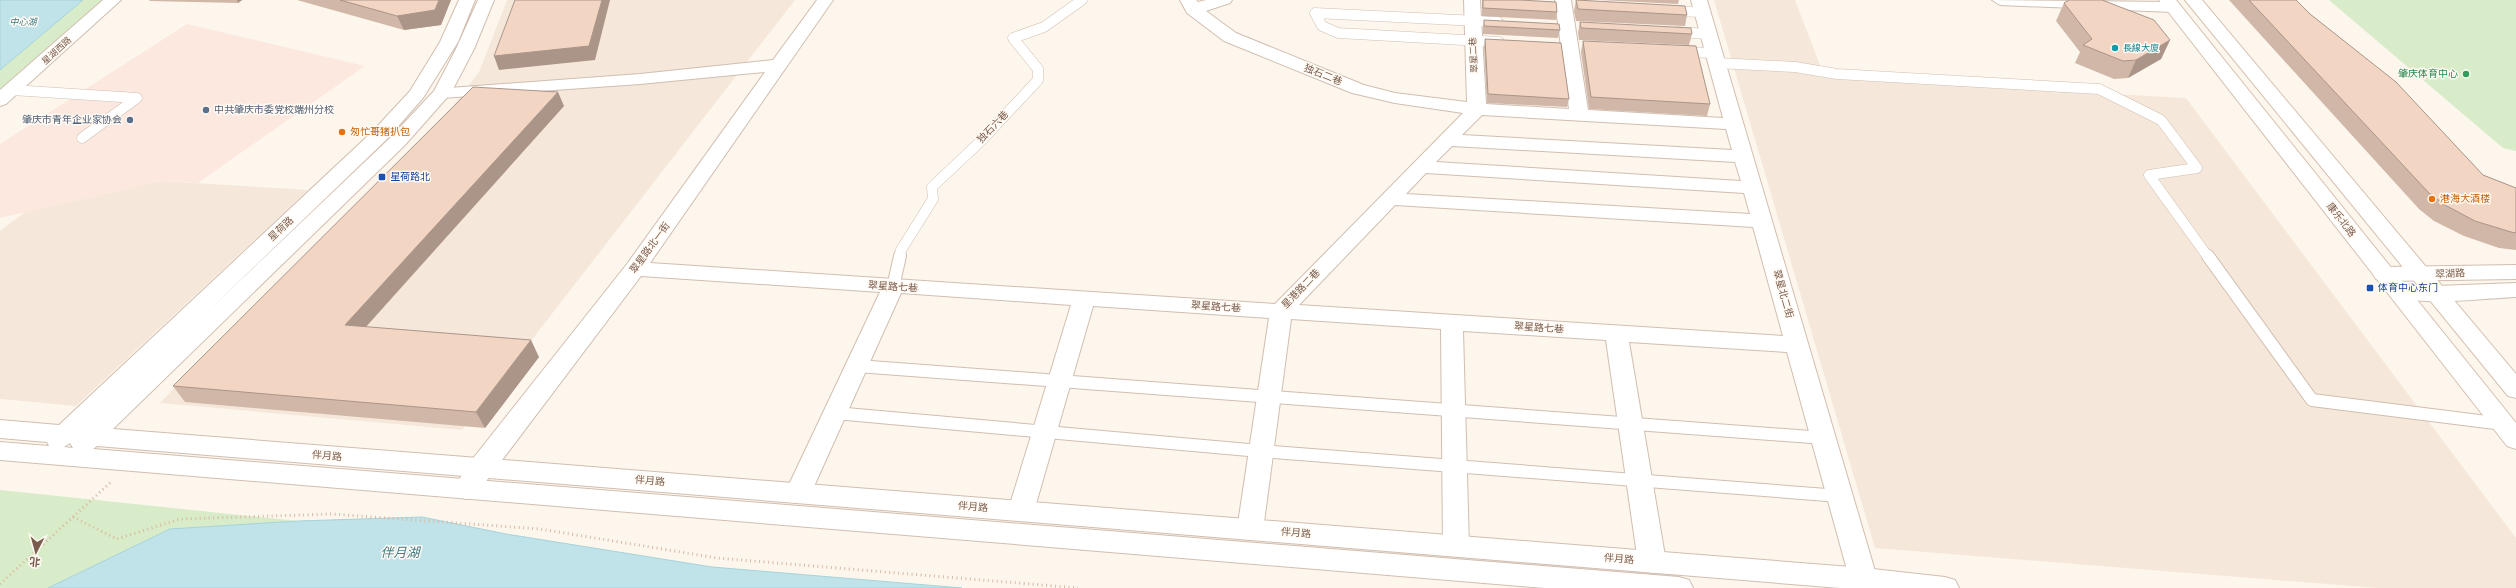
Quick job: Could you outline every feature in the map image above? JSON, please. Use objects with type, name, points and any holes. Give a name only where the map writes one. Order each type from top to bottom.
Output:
[{"type":"street","name":"星湖西路","points":[[6,95],[113,0]]},
{"type":"street","name":"星荷路","points":[[67,446],[379,136],[417,94],[449,42],[467,0]]},
{"type":"street","name":"星荷路","points":[[67,446],[91,437],[393,146],[442,93],[465,49],[486,0]]},
{"type":"street","name":"翠星路北一街","points":[[466,489],[480,468],[635,269],[825,0]]},
{"type":"street","points":[[1190,4],[1224,0]]},
{"type":"street","name":"翠星二巷","points":[[1472,0],[1477,109]]},
{"type":"street","points":[[2000,0],[2170,3]]},
{"type":"street","points":[[2192,0],[2516,390]]},
{"type":"street","points":[[1564,3],[1579,115]]},
{"type":"street","name":"康乐北路","points":[[2170,3],[2516,440]]},
{"type":"street","name":"独石二巷","points":[[1190,4],[1230,37],[1358,89],[1395,98],[1477,109],[1734,124]]},
{"type":"street","name":"翠星北二街","points":[[1701,6],[1865,584]]},
{"type":"street","points":[[417,94],[640,79],[780,65]]},
{"type":"street","name":"星港路二巷","points":[[1250,530],[1281,311],[1477,109]]},
{"type":"street","points":[[1446,140],[1744,157]]},
{"type":"street","points":[[1420,167],[1752,188]]},
{"type":"street","points":[[1389,199],[1762,221]]},
{"type":"street","name":"翠星路七巷","points":[[635,269],[1797,345]]},
{"type":"street","name":"翠湖路","points":[[2384,274],[2421,275],[2516,272]]},
{"type":"street","points":[[798,493],[893,287]]},
{"type":"street","name":"翠湖路","points":[[2398,291],[2436,293],[2516,290]]},
{"type":"street","points":[[1022,511],[1084,299]]},
{"type":"street","points":[[1452,322],[1456,546]]},
{"type":"street","points":[[1616,333],[1652,562]]},
{"type":"street","points":[[0,429],[132,462],[1679,588]]},
{"type":"street","name":"伴月路","points":[[91,437],[1652,562],[1865,584],[1945,588]]},
{"type":"street","points":[[0,451],[43,455],[67,446]]},
{"type":"lane","name":"独石六巷","points":[[893,287],[901,250],[933,199],[932,187],[982,140],[1038,80],[1038,69],[1013,38],[1044,26],[1082,0]]},
{"type":"lane","points":[[1664,10],[1701,6]]},
{"type":"lane","points":[[1504,23],[1315,12],[1322,26],[1338,33],[1510,42]]},
{"type":"lane","points":[[1669,32],[1713,50],[1837,74],[2100,89],[2161,120],[2197,168],[2149,175],[2312,400],[2503,424]]},
{"type":"lane","points":[[1676,51],[1713,50]]},
{"type":"lane","points":[[6,95],[137,98],[82,138]]},
{"type":"lane","points":[[857,366],[1824,438]]},
{"type":"lane","points":[[835,413],[1260,451],[1840,496]]},
{"type":"path","points":[[0,584],[132,462]]},
{"type":"path","points":[[73,517],[117,539],[180,519],[340,514],[540,529],[717,558],[1078,588]]},
{"type":"shaded area","points":[[507,0],[795,0],[462,430],[160,403],[452,107],[479,72]]},
{"type":"shaded area","points":[[1714,0],[1795,0],[1825,78],[2186,98],[2516,538],[2516,588],[2377,588],[1875,548]]},
{"type":"shaded area","points":[[187,24],[365,66],[198,183],[161,181],[0,218],[0,144]]},
{"type":"shaded area","points":[[161,181],[308,190],[76,406],[0,399],[0,231],[25,212]]},
{"type":"green space","points":[[83,0],[106,0],[0,90],[0,70]]},
{"type":"green space","name":"肇庆体育中心","points":[[2329,0],[2516,0],[2516,151],[2503,148]]},
{"type":"green space","points":[[0,490],[298,521],[170,529],[48,588],[0,588]]},
{"type":"water","name":"中心湖","points":[[0,0],[83,0],[0,70]]},
{"type":"water","name":"伴月湖","points":[[422,517],[506,534],[712,567],[962,588],[48,588],[170,529],[298,521]]},
{"type":"building","points":[[340,0],[439,0],[435,10],[397,16]]},
{"type":"building","points":[[515,0],[602,0],[589,46],[494,56]]},
{"type":"building","points":[[1483,0],[1556,2],[1557,12],[1483,8]]},
{"type":"building","points":[[1576,0],[1685,6],[1687,15],[1578,9]]},
{"type":"building","points":[[2069,0],[2102,0],[2154,20],[2170,40],[2136,60],[2123,61],[2083,45],[2092,39],[2064,3]]},
{"type":"building","points":[[2249,0],[2296,0],[2310,14],[2396,82],[2483,175],[2516,188],[2516,233],[2475,221],[2445,205],[2429,193]]},
{"type":"building","points":[[1484,20],[1559,24],[1560,30],[1484,26]]},
{"type":"building","points":[[1580,22],[1691,28],[1692,34],[1581,28]]},
{"type":"building","points":[[1485,39],[1561,43],[1569,99],[1488,94]]},
{"type":"building","points":[[1583,41],[1696,46],[1710,104],[1591,97]]},
{"type":"building","points":[[473,87],[558,92],[345,325],[531,340],[476,412],[173,386]]},
{"type":"place","name":"長線大廈","points":[[2115,48]]},
{"type":"place","name":"肇庆体育中心","points":[[2466,74]]},
{"type":"place","name":"中共肇庆市委党校端州分校","points":[[206,110]]},
{"type":"place","name":"肇庆市青年企业家协会","points":[[130,120]]},
{"type":"place","name":"匆忙哥猪扒包","points":[[342,132]]},
{"type":"place","name":"星荷路北","points":[[382,177]]},
{"type":"place","name":"港海大酒楼","points":[[2432,199]]},
{"type":"place","name":"体育中心东门","points":[[2370,288]]}]
